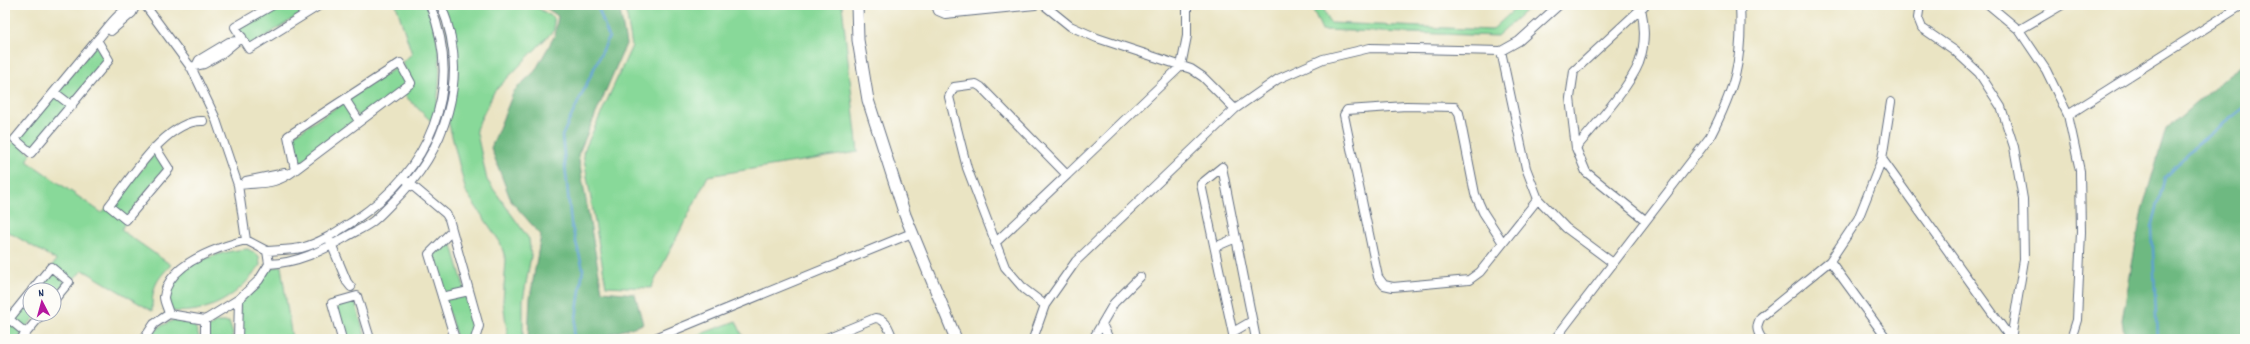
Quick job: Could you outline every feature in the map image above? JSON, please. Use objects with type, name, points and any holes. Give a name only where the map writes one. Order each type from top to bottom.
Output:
[{"type":"street","points":[[145,5],[194,65],[241,185],[246,240]]},
{"type":"street","points":[[272,5],[235,27],[239,39],[249,49],[315,6]]},
{"type":"street","points":[[169,314],[164,297],[170,281],[179,270],[204,254],[246,240],[268,251],[332,244],[378,204],[404,178],[428,142],[439,111],[443,88],[441,38],[430,5]]},
{"type":"street","points":[[269,264],[303,258],[332,244],[372,222],[412,186],[439,141],[451,99],[454,76],[452,56],[449,31],[441,5]]},
{"type":"street","points":[[857,5],[858,40],[868,100],[891,176],[912,233],[956,339]]},
{"type":"street","points":[[936,5],[938,11],[945,14],[1035,5]]},
{"type":"street","points":[[1044,5],[1070,26],[1097,38],[1181,66],[1203,77],[1235,109]]},
{"type":"street","points":[[995,243],[1181,66],[1187,36],[1187,5]]},
{"type":"street","points":[[1033,339],[1045,306],[1076,261],[1235,109],[1278,79],[1330,57],[1370,48],[1501,51],[1519,41],[1559,5]]},
{"type":"street","points":[[1555,339],[1710,137],[1728,100],[1738,66],[1742,37],[1740,5]]},
{"type":"street","points":[[1920,5],[1918,18],[1922,28],[1954,50],[1979,74],[2002,108],[2014,147],[2023,199],[2024,260],[2011,339]]},
{"type":"street","points":[[1989,5],[2019,30],[2046,70],[2068,115],[2080,171],[2081,232],[2077,320],[2071,339]]},
{"type":"street","points":[[2019,30],[2062,5]]},
{"type":"street","points":[[2068,115],[2242,5]]},
{"type":"street","points":[[100,37],[109,60],[72,106],[31,153],[15,139],[100,37],[103,31],[127,8],[135,6]]},
{"type":"street","points":[[1643,7],[1574,71],[1570,98],[1576,148],[1586,172],[1645,220]]},
{"type":"street","points":[[1576,148],[1631,79],[1639,63],[1644,24],[1643,7]]},
{"type":"street","points":[[194,65],[199,60],[229,42],[239,39]]},
{"type":"street","points":[[1501,51],[1526,168],[1538,199],[1566,228],[1613,263]]},
{"type":"street","points":[[241,185],[246,181],[292,172],[411,83],[400,62],[288,136],[292,172]]},
{"type":"street","points":[[1045,306],[1024,289],[1006,267],[995,243],[967,168],[949,97],[954,88],[976,84],[981,86],[1067,175]]},
{"type":"street","points":[[54,92],[72,106]]},
{"type":"street","points":[[345,99],[359,121]]},
{"type":"street","points":[[1762,339],[1757,332],[1756,325],[1761,317],[1830,261],[1858,219],[1882,159],[1891,102]]},
{"type":"street","points":[[1503,243],[1483,212],[1475,194],[1459,113],[1455,107],[1406,106],[1347,110],[1344,116],[1378,277],[1384,285],[1393,287],[1469,280],[1480,272],[1538,199]]},
{"type":"street","points":[[155,148],[169,168],[126,220],[109,206],[155,148],[167,137],[173,136],[203,121],[215,117]]},
{"type":"street","points":[[1882,159],[2011,339]]},
{"type":"street","points":[[1252,321],[1234,336],[1201,184],[1222,167],[1256,339]]},
{"type":"street","points":[[404,178],[412,186],[414,191],[444,218],[448,219],[479,326],[475,339]]},
{"type":"street","points":[[451,232],[429,254],[455,339]]},
{"type":"street","points":[[653,339],[912,233]]},
{"type":"street","points":[[1215,247],[1236,238]]},
{"type":"street","points":[[332,244],[347,282],[351,287],[353,297]]},
{"type":"street","points":[[144,339],[154,324],[169,314],[205,320],[239,299],[259,280],[269,264],[268,251]]},
{"type":"street","points":[[1830,261],[1887,339]]},
{"type":"street","points":[[39,282],[51,267],[69,282],[62,290]]},
{"type":"street","points":[[1093,339],[1114,303],[1140,277]]},
{"type":"street","points":[[442,297],[468,291]]},
{"type":"street","points":[[342,339],[332,304],[357,296],[370,339]]},
{"type":"street","points":[[238,339],[239,299]]},
{"type":"street","points":[[22,303],[7,321],[24,336],[35,322]]},
{"type":"street","points":[[824,339],[875,318],[881,318],[887,324],[893,339]]},
{"type":"street","points":[[205,320],[205,339]]},
{"type":"street","points":[[1102,324],[1109,339]]},
{"type":"green space","points":[[278,5],[308,5],[310,8],[250,46],[238,28]]},
{"type":"green space","points":[[396,5],[427,5],[436,36],[440,64],[434,124],[401,92],[412,83],[402,62],[412,54]]},
{"type":"green space","points":[[443,5],[533,5],[554,18],[554,30],[494,92],[476,129],[487,180],[529,239],[531,256],[523,300],[523,339],[508,339],[503,301],[506,260],[500,242],[466,192],[448,120],[455,76]]},
{"type":"green space","points":[[542,5],[619,5],[626,44],[578,155],[602,291],[635,294],[643,324],[595,339],[528,339],[530,298],[541,235],[511,201],[491,148],[514,91],[535,71],[555,35],[558,16]]},
{"type":"green space","points":[[625,5],[842,5],[858,152],[708,176],[651,288],[606,286],[583,153],[632,46]]},
{"type":"green space","points":[[1311,5],[1322,5],[1330,23],[1492,30],[1519,5],[1532,5],[1497,36],[1322,30]]},
{"type":"green space","points":[[96,45],[105,59],[72,102],[58,91]]},
{"type":"green space","points":[[2245,63],[2245,339],[2125,339],[2122,320],[2142,210],[2166,129],[2228,75]]},
{"type":"green space","points":[[400,65],[409,83],[360,119],[346,100]]},
{"type":"green space","points":[[54,95],[69,106],[31,150],[18,139]]},
{"type":"green space","points":[[345,102],[357,121],[297,166],[291,137]]},
{"type":"green space","points":[[15,140],[31,154],[27,161],[102,213],[108,207],[126,221],[121,230],[171,265],[161,276],[156,285],[153,296],[152,311],[83,270],[70,282],[52,266],[56,260],[5,230],[5,141],[10,145]]},
{"type":"green space","points":[[156,152],[165,168],[126,218],[112,205]]},
{"type":"green space","points":[[450,238],[465,290],[443,295],[432,256]]},
{"type":"green space","points":[[248,249],[259,256],[260,265],[243,286],[233,294],[222,301],[198,310],[170,311],[167,299],[169,287],[175,277],[185,269],[211,257]]},
{"type":"green space","points":[[281,266],[292,339],[240,339],[240,300],[267,269]]},
{"type":"green space","points":[[51,271],[65,282],[62,286],[62,282],[42,282]]},
{"type":"green space","points":[[467,294],[476,326],[472,339],[457,339],[445,299]]},
{"type":"green space","points":[[355,301],[366,339],[345,339],[336,307]]},
{"type":"green space","points":[[22,306],[22,322],[31,322],[25,328],[12,318]]},
{"type":"green space","points":[[176,319],[193,321],[200,339],[149,339],[159,327]]},
{"type":"green space","points":[[736,321],[744,339],[687,339]]},
{"type":"green space","points":[[216,322],[229,322],[233,334],[231,339],[208,339],[208,328]]},
{"type":"green space","points":[[8,323],[23,333],[18,339],[5,339],[5,328]]},
{"type":"waterway","points":[[573,339],[583,269],[571,223],[562,136],[609,37],[597,5]]},
{"type":"waterway","points":[[2157,339],[2152,227],[2165,177],[2196,145],[2245,107]]}]
